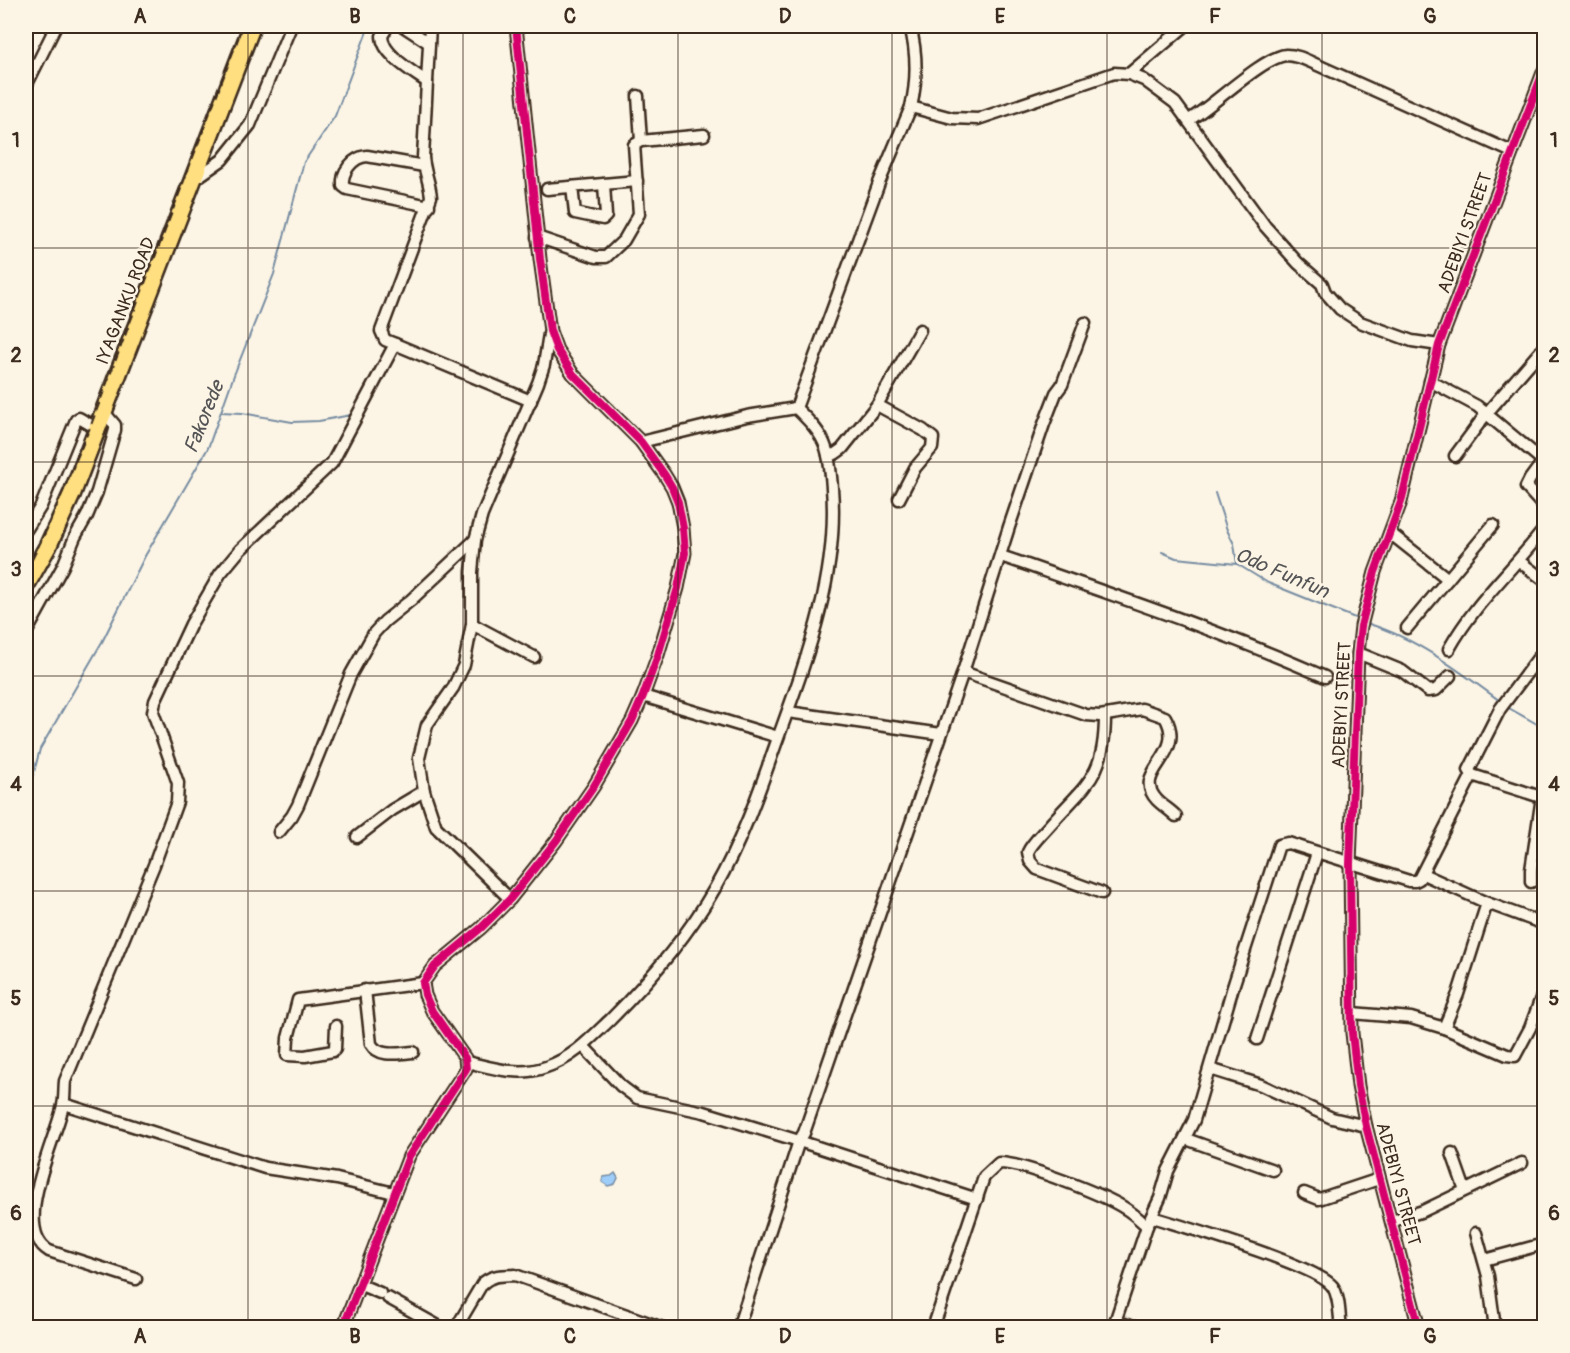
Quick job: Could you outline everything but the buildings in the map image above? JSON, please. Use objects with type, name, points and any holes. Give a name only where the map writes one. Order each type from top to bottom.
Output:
[{"type":"highway","name":"IYAGANKU ROAD","points":[[26,585],[48,546],[72,494],[252,26]]},
{"type":"street","points":[[26,86],[56,26]]},
{"type":"street","points":[[195,178],[222,160],[250,125],[291,26]]},
{"type":"street","points":[[388,26],[382,36],[385,47],[427,82]]},
{"type":"street","points":[[403,26],[429,43]]},
{"type":"street","points":[[430,26],[424,166],[430,182],[431,197],[383,321],[382,336],[395,344],[531,401]]},
{"type":"street","points":[[516,26],[537,237],[550,331],[557,350],[573,374],[641,442],[672,487],[685,547],[678,588],[643,696],[632,721],[588,795],[550,849],[510,899],[481,928],[435,966],[423,983],[432,1011],[466,1062],[503,1071],[535,1071],[565,1059],[583,1046],[645,984],[697,919],[716,887],[737,844],[788,712],[818,615],[830,564],[834,509],[828,455],[822,438],[796,408]]},
{"type":"street","points":[[796,408],[879,183],[911,107],[914,95],[915,53],[910,26]]},
{"type":"street","points":[[1129,74],[1185,26]]},
{"type":"street","points":[[1189,120],[1261,66],[1287,55],[1297,56],[1512,152]]},
{"type":"street","name":"ADEBIYI STREET","points":[[1419,1328],[1366,1126],[1355,1065],[1350,864],[1358,653],[1361,626],[1370,591],[1401,502],[1439,345],[1545,70]]},
{"type":"street","points":[[911,107],[952,118],[978,119],[1114,73],[1129,74],[1144,80],[1166,95],[1189,120],[1271,233],[1305,271],[1322,284],[1325,292],[1340,309],[1360,322],[1412,341],[1439,345]]},
{"type":"street","points":[[638,96],[642,141]]},
{"type":"street","points":[[537,237],[596,257],[606,257],[624,240],[639,214],[633,147],[636,143],[704,135]]},
{"type":"street","points":[[424,166],[367,156],[359,157],[342,177],[342,182],[347,189],[429,206]]},
{"type":"street","points":[[547,189],[637,181]]},
{"type":"street","points":[[572,187],[575,213],[603,219],[606,216],[604,184]]},
{"type":"street","points":[[738,1328],[799,1141],[804,1133],[963,672],[1047,414],[1062,384],[1084,323]]},
{"type":"street","points":[[828,455],[835,454],[842,449],[877,405],[920,330]]},
{"type":"street","points":[[510,899],[436,826],[424,791],[419,758],[427,725],[459,678],[464,665],[472,624],[472,572],[475,540],[482,515],[544,365],[550,331]]},
{"type":"street","points":[[136,1279],[49,1251],[43,1247],[35,1234],[33,1225],[44,1160],[64,1104],[65,1081],[154,865],[177,802],[178,783],[153,712],[161,686],[191,624],[220,574],[240,550],[332,463],[395,344]]},
{"type":"street","points":[[1455,456],[1486,414],[1545,347]]},
{"type":"street","points":[[1430,381],[1477,406],[1544,461],[1526,487],[1545,507]]},
{"type":"street","points":[[877,405],[933,438],[932,448],[915,468],[899,499]]},
{"type":"street","points":[[641,442],[747,416],[796,408]]},
{"type":"street","points":[[26,530],[41,506],[76,420],[79,418],[91,424],[102,418],[115,425],[97,492],[63,566],[26,633]]},
{"type":"street","points":[[1407,628],[1493,525]]},
{"type":"street","points":[[1449,649],[1482,599],[1519,561],[1545,529]]},
{"type":"street","points":[[1390,533],[1448,579]]},
{"type":"street","points":[[279,832],[295,810],[351,674],[374,633],[475,540]]},
{"type":"street","points":[[1001,556],[1209,629],[1325,677]]},
{"type":"street","points":[[1519,561],[1545,580]]},
{"type":"street","points":[[472,624],[534,657]]},
{"type":"street","points":[[1531,882],[1531,870],[1540,850],[1543,797],[1472,775],[1469,770],[1496,715],[1545,650]]},
{"type":"street","points":[[1358,653],[1402,671],[1428,691],[1437,690],[1450,676]]},
{"type":"street","points":[[963,672],[1086,715],[1105,716],[1142,709],[1165,717],[1171,729],[1171,743],[1165,756],[1151,774],[1150,785],[1158,800],[1176,816]]},
{"type":"street","points":[[643,696],[778,737]]},
{"type":"street","points":[[788,712],[941,735]]},
{"type":"street","points":[[1102,893],[1037,868],[1030,861],[1028,852],[1092,779],[1099,763],[1105,716]]},
{"type":"street","points":[[1137,1328],[1114,1324],[1168,1171],[1186,1138],[1210,1069],[1277,848],[1281,843],[1288,843],[1350,864],[1415,881],[1423,874],[1472,775]]},
{"type":"street","points":[[357,837],[392,810],[424,791]]},
{"type":"street","points":[[1257,1039],[1317,853]]},
{"type":"street","points":[[1423,874],[1487,903],[1545,924]]},
{"type":"street","points":[[1444,1028],[1458,994],[1487,903]]},
{"type":"street","points":[[336,1026],[333,1051],[305,1056],[287,1055],[288,1038],[298,1000],[423,983]]},
{"type":"street","points":[[365,990],[371,1044],[374,1050],[379,1053],[413,1052]]},
{"type":"street","points":[[1352,1013],[1412,1018],[1444,1028],[1507,1055],[1515,1056],[1530,1028],[1541,998],[1545,997]]},
{"type":"street","points":[[583,1046],[621,1086],[637,1098],[689,1108],[977,1199]]},
{"type":"street","points":[[344,1328],[409,1156],[463,1075],[466,1062]]},
{"type":"street","points":[[1210,1069],[1262,1085],[1332,1118],[1366,1126]]},
{"type":"street","points":[[64,1104],[266,1168],[338,1179],[394,1192]]},
{"type":"street","points":[[1186,1138],[1272,1170]]},
{"type":"street","points":[[1452,1153],[1465,1190]]},
{"type":"street","points":[[933,1328],[984,1177],[999,1163],[1008,1163],[1105,1197],[1150,1222],[1296,1265],[1328,1282],[1335,1293],[1341,1328]]},
{"type":"street","points":[[1392,1221],[1423,1211],[1522,1163]]},
{"type":"street","points":[[1304,1193],[1319,1199],[1379,1179]]},
{"type":"street","points":[[1476,1233],[1484,1260],[1495,1328]]},
{"type":"street","points":[[1484,1260],[1536,1246]]},
{"type":"street","points":[[456,1328],[482,1284],[498,1275],[515,1275],[663,1328]]},
{"type":"street","points":[[361,1285],[384,1295],[441,1328]]},
{"type":"water","points":[[615,1173],[618,1178],[615,1184],[608,1186],[602,1182],[603,1177]]},
{"type":"waterway","name":"Fakorede","points":[[26,803],[40,749],[102,642],[145,556],[208,448],[274,274],[304,162],[335,116],[369,26]]},
{"type":"waterway","points":[[221,412],[242,413],[292,422],[319,421],[351,415]]},
{"type":"waterway","points":[[1215,493],[1234,544],[1237,564]]},
{"type":"waterway","name":"Odo Funfun","points":[[1162,552],[1176,558],[1237,564],[1268,583],[1355,618]]},
{"type":"waterway","name":"Odo Funfun","points":[[1369,624],[1421,647],[1500,701]]},
{"type":"waterway","name":"Odo Funfun","points":[[1507,707],[1544,728]]},
{"type":"waterway","points":[[1544,1170],[1541,1175],[1544,1191]]},
{"type":"railway","points":[[26,572],[47,529],[91,425],[243,26]]},
{"type":"cycle path","points":[[343,1328],[409,1156],[466,1069],[465,1058],[432,1011],[423,983],[435,966],[481,928],[510,899],[556,841],[594,786],[632,721],[643,696],[678,588],[685,553],[678,502],[672,487],[641,442],[573,374],[557,350],[550,331],[540,259],[516,26]]},
{"type":"cycle path","points":[[1419,1328],[1366,1126],[1358,1086],[1352,1033],[1350,864],[1358,653],[1361,626],[1375,572],[1401,502],[1439,345],[1544,70]]}]
